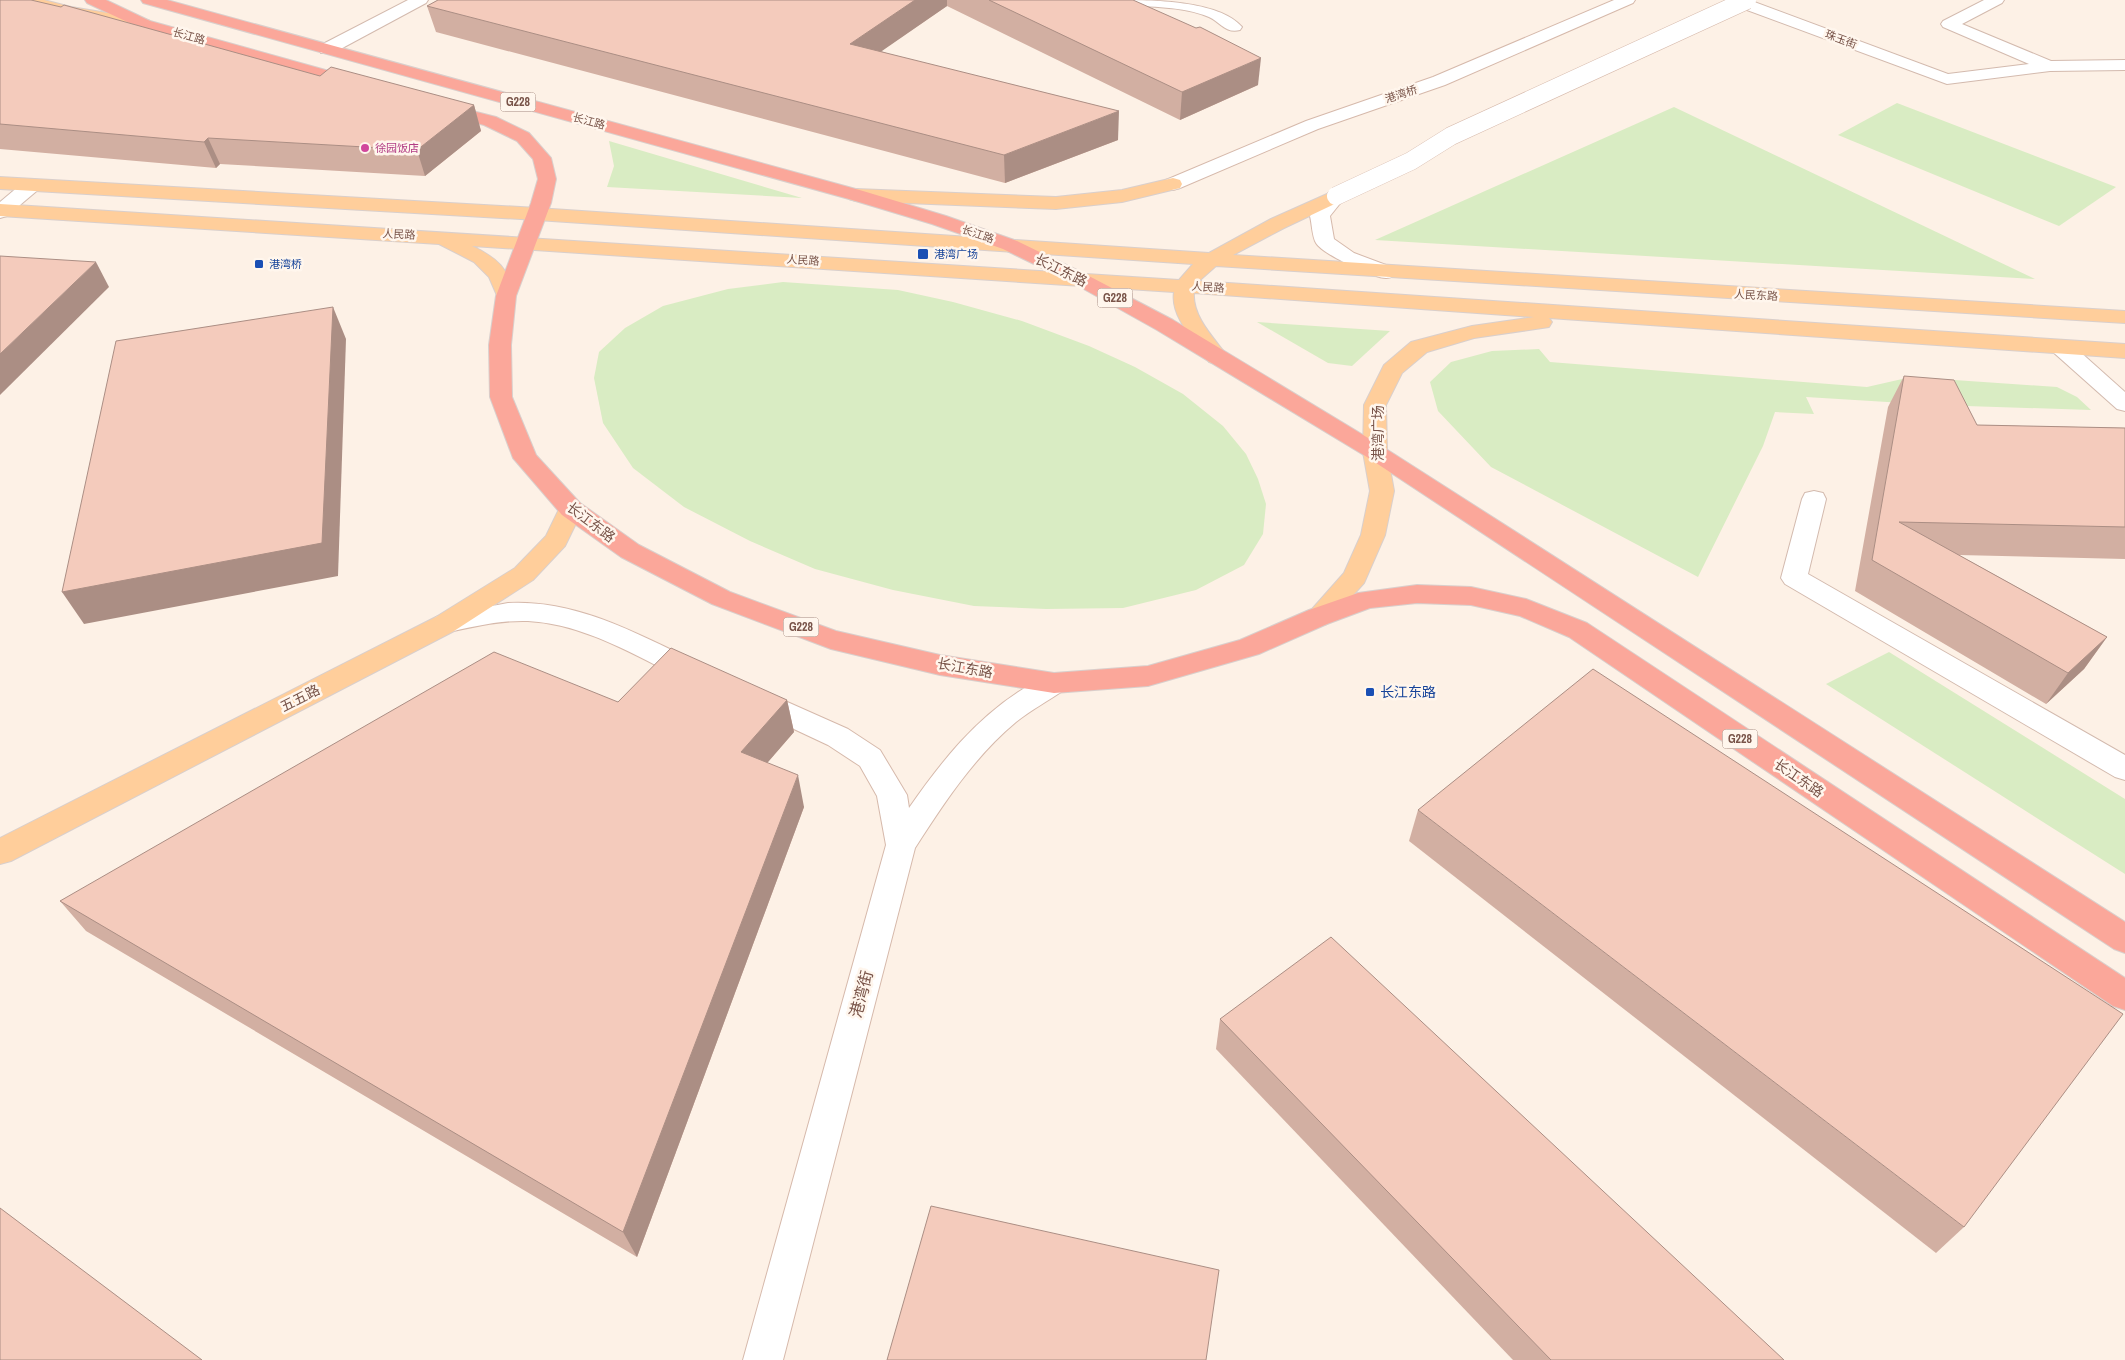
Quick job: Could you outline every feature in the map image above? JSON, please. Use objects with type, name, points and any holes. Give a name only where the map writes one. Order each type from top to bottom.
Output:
[{"type":"highway","name":"长江路","points":[[93,0],[144,24],[375,89]]},
{"type":"highway","name":"G228","points":[[149,0],[175,4]]},
{"type":"highway","name":"长江路","points":[[175,4],[327,49],[856,195],[939,220],[1010,245]]},
{"type":"highway","name":"G228","points":[[423,102],[490,122],[523,137],[542,158],[547,180],[537,214]]},
{"type":"highway","name":"长江东路","points":[[537,214],[506,296],[500,345],[501,397],[525,458],[571,509],[630,551],[721,598],[831,639],[940,665],[1054,683],[1148,676],[1248,647],[1318,617],[1367,600],[1416,594],[1471,596],[1526,608],[1578,630],[2125,996]]},
{"type":"highway","name":"长江东路","points":[[1010,245],[1080,278],[1217,357],[1375,452],[2125,939]]},
{"type":"main road","points":[[27,0],[69,12],[144,24]]},
{"type":"main road","points":[[327,49],[420,0]]},
{"type":"main road","points":[[1123,0],[1185,5],[1216,14],[1234,27]]},
{"type":"main road","name":"港湾桥","points":[[856,195],[1056,202],[1122,196],[1173,184],[1312,125],[1439,81],[1628,0]]},
{"type":"main road","name":"珠玉街","points":[[1734,0],[1947,79],[2050,66]]},
{"type":"main road","points":[[1217,357],[1203,338],[1183,304],[1185,286],[1192,277],[1228,249],[1411,161],[1451,136],[1747,0]]},
{"type":"main road","points":[[1996,0],[1949,24],[2050,66],[2125,65]]},
{"type":"main road","points":[[0,183],[537,214],[1387,272]]},
{"type":"main road","points":[[1,210],[32,185]]},
{"type":"main road","points":[[1336,196],[1320,216],[1324,242],[1347,257],[1387,272]]},
{"type":"main road","name":"人民路","points":[[1,210],[428,235],[1607,315]]},
{"type":"main road","points":[[428,235],[481,258],[499,276],[506,296]]},
{"type":"main road","name":"人民东路","points":[[1387,272],[2125,317]]},
{"type":"main road","points":[[1607,315],[2125,351]]},
{"type":"main road","name":"港湾广场","points":[[1318,617],[1355,577],[1373,535],[1382,491],[1375,452],[1375,405],[1392,370],[1419,347],[1472,332],[1607,315]]},
{"type":"main road","points":[[2061,346],[2125,404]]},
{"type":"main road","points":[[1814,500],[1794,578],[2125,769]]},
{"type":"main road","name":"五五路","points":[[0,852],[446,624],[524,574],[556,540],[571,509]]},
{"type":"main road","points":[[446,624],[489,615],[530,612],[576,619],[838,737],[870,758],[892,795],[900,845]]},
{"type":"main road","name":"港湾街","points":[[763,1360],[900,845],[929,801],[963,759],[1006,716],[1054,683]]},
{"type":"green space","points":[[1897,103],[2116,187],[2059,226],[1838,135]]},
{"type":"green space","points":[[1674,107],[2035,279],[1375,240]]},
{"type":"green space","points":[[609,141],[802,198],[607,187],[614,166]]},
{"type":"green space","name":"港湾广场","points":[[783,282],[898,290],[953,302],[1022,321],[1089,346],[1135,367],[1183,394],[1223,426],[1246,454],[1258,479],[1266,504],[1263,534],[1244,565],[1196,590],[1123,608],[1046,609],[974,606],[893,590],[815,569],[750,541],[684,507],[633,468],[603,423],[594,378],[599,352],[625,328],[663,306],[728,289]]},
{"type":"green space","points":[[1257,322],[1390,331],[1352,366],[1328,363]]},
{"type":"green space","points":[[1539,349],[1550,362],[1867,387],[1911,377],[2057,387],[2077,397],[2091,410],[1936,405],[1806,397],[1814,414],[1775,412],[1763,446],[1698,577],[1491,467],[1438,411],[1430,382],[1451,362],[1492,351]]},
{"type":"green space","points":[[1889,652],[2125,799],[2125,874],[1826,684]]},
{"type":"building","points":[[0,0],[31,0],[61,7],[64,5],[320,76],[331,67],[474,105],[417,150],[208,138],[204,142],[0,124]]},
{"type":"building","points":[[438,0],[915,0],[850,44],[1119,111],[1004,155],[427,6]]},
{"type":"building","points":[[989,0],[1133,0],[1196,28],[1200,27],[1261,58],[1182,92]]},
{"type":"building","points":[[0,256],[96,262],[0,354]]},
{"type":"building","points":[[333,307],[322,543],[62,592],[116,341]]},
{"type":"building","points":[[1904,376],[1954,380],[1977,425],[2125,428],[2125,527],[1899,522],[2107,637],[2068,673],[1872,560]]},
{"type":"building","points":[[671,648],[787,700],[741,752],[798,775],[623,1232],[60,901],[494,652],[618,702]]},
{"type":"building","points":[[1593,669],[2123,1014],[1964,1227],[1418,810]]},
{"type":"building","points":[[1331,937],[1784,1360],[1551,1360],[1220,1019]]},
{"type":"building","points":[[931,1206],[1219,1270],[1206,1360],[887,1360]]},
{"type":"building","points":[[0,1208],[202,1360],[0,1360]]},
{"type":"place","name":"徐园饭店","points":[[365,148]]},
{"type":"place","name":"港湾广场","points":[[923,254]]},
{"type":"place","name":"港湾桥","points":[[259,264]]},
{"type":"place","name":"长江东路","points":[[1370,692]]}]
